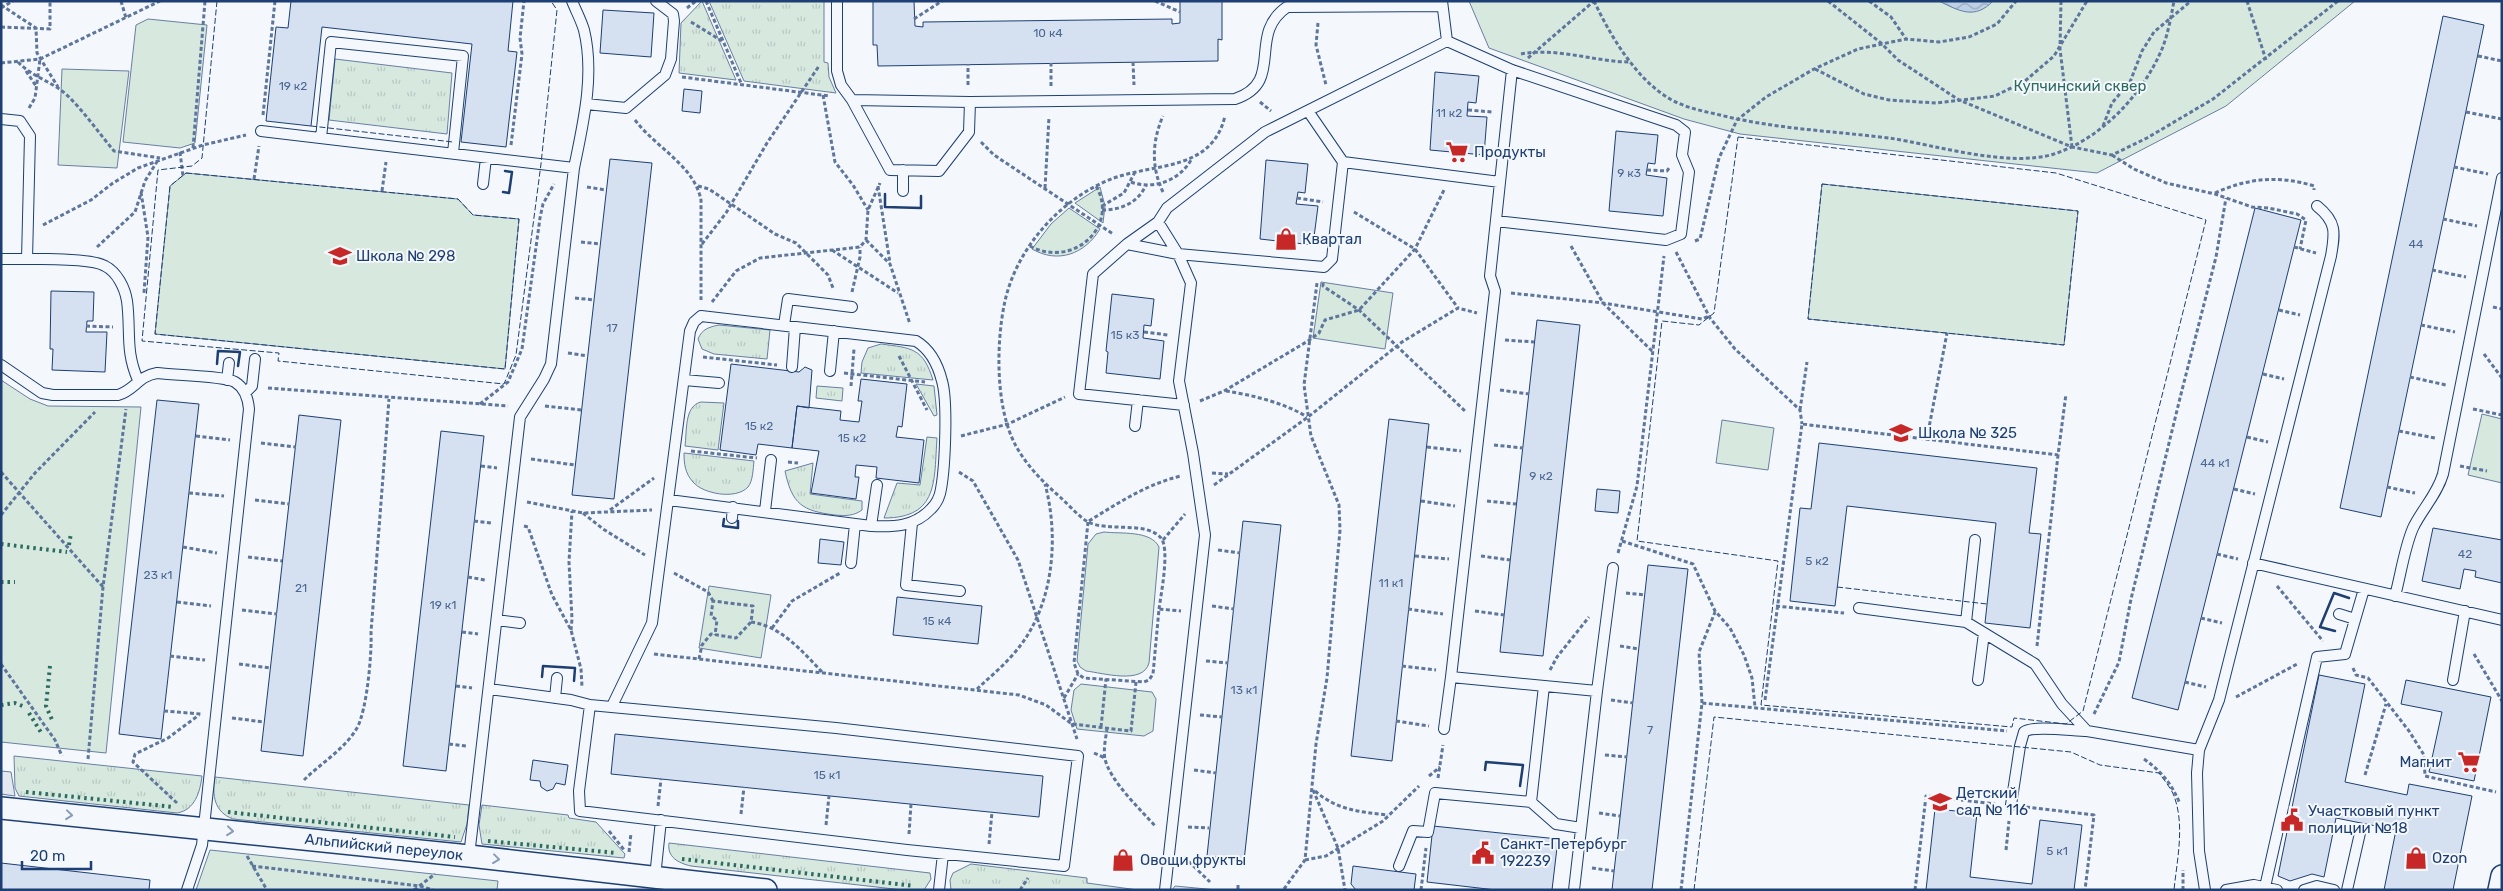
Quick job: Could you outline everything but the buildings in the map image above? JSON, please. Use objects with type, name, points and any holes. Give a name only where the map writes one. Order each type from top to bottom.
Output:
[{"type":"street","name":"Альпийский переулок","points":[[1,808],[469,856],[665,882],[766,890]]},
{"type":"street","points":[[2499,890],[2502,876]]},
{"type":"lane","points":[[469,856],[520,417],[544,379],[551,364],[574,168],[582,140],[588,60],[584,30],[572,1]]},
{"type":"lane","points":[[586,104],[626,108],[665,75],[671,60],[674,21],[668,9],[656,1]]},
{"type":"lane","points":[[837,1],[838,71],[841,85],[852,100],[890,170],[939,170],[969,132],[970,102]]},
{"type":"lane","points":[[852,100],[970,102],[1228,99],[1249,92],[1262,75],[1265,66],[1266,36],[1270,24],[1287,7],[1442,4],[1447,41]]},
{"type":"lane","points":[[1447,41],[1512,70],[1676,125],[1686,132],[1682,155],[1689,172],[1681,234],[1666,240],[1496,221]]},
{"type":"lane","points":[[1184,405],[1079,394],[1092,274],[1127,244],[1158,222],[1170,206],[1245,146],[1285,122],[1447,41]]},
{"type":"lane","points":[[321,138],[331,42],[463,56],[453,154]]},
{"type":"lane","points":[[1444,729],[1452,674],[1495,291],[1490,276],[1512,70]]},
{"type":"lane","points":[[1127,244],[1178,254],[1324,267],[1332,259],[1343,162],[1308,111]]},
{"type":"lane","points":[[1,119],[20,121],[30,136],[27,259]]},
{"type":"lane","points":[[261,131],[574,168]]},
{"type":"lane","points":[[484,184],[486,158]]},
{"type":"lane","points":[[1343,162],[1500,182]]},
{"type":"lane","points":[[903,170],[904,191]]},
{"type":"lane","points":[[2395,596],[2414,526],[2440,484],[2492,229],[2497,177]]},
{"type":"lane","points":[[2205,890],[2199,852],[2199,750],[2220,696],[2330,256],[2334,237],[2330,216],[2318,206]]},
{"type":"lane","points":[[1158,222],[1178,254],[1191,283],[1179,381],[1196,472],[1205,548],[1165,890]]},
{"type":"lane","points":[[1,259],[85,262],[104,265],[118,279],[127,300],[130,362],[138,380]]},
{"type":"lane","points":[[784,325],[788,299],[846,306]]},
{"type":"lane","points":[[612,706],[652,623],[690,331],[694,322],[701,316],[795,326],[916,341],[929,351],[943,383],[944,442],[941,488],[932,508],[912,523],[898,527],[871,526],[733,507],[668,505]]},
{"type":"lane","points":[[792,367],[795,326]]},
{"type":"lane","points":[[830,371],[834,331]]},
{"type":"lane","points":[[187,890],[202,845],[202,828],[249,409],[248,389],[255,359]]},
{"type":"lane","points":[[227,380],[229,363]]},
{"type":"lane","points":[[1,365],[32,388],[53,395],[107,395],[126,392],[146,375],[157,373],[234,381],[248,389]]},
{"type":"lane","points":[[684,380],[719,383]]},
{"type":"lane","points":[[1135,426],[1138,400]]},
{"type":"lane","points":[[765,511],[771,460]]},
{"type":"lane","points":[[871,526],[878,485]]},
{"type":"lane","points":[[732,518],[733,507]]},
{"type":"lane","points":[[912,523],[906,585],[960,591]]},
{"type":"lane","points":[[851,563],[855,524]]},
{"type":"lane","points":[[1966,622],[1974,540]]},
{"type":"lane","points":[[2253,563],[2502,620]]},
{"type":"lane","points":[[1574,890],[1613,568]]},
{"type":"lane","points":[[2265,888],[2317,657],[2346,654],[2364,589]]},
{"type":"lane","points":[[1859,608],[1966,622],[2035,664],[2062,704],[2088,731]]},
{"type":"lane","points":[[2453,680],[2465,611]]},
{"type":"lane","points":[[2339,614],[2355,619]]},
{"type":"lane","points":[[497,620],[520,623]]},
{"type":"lane","points":[[1978,680],[1984,633]]},
{"type":"lane","points":[[1452,674],[1546,682],[1597,691]]},
{"type":"lane","points":[[555,698],[557,678]]},
{"type":"lane","points":[[1531,802],[1546,682]]},
{"type":"lane","points":[[489,689],[590,705],[1078,756],[1064,866],[942,854],[580,811],[579,791],[590,705]]},
{"type":"lane","points":[[2010,805],[2024,732],[2036,728],[2088,731],[2199,750]]},
{"type":"lane","points":[[1399,866],[1413,831],[1428,832],[1435,793],[1531,802],[1556,824],[1581,828]]},
{"type":"lane","points":[[658,820],[665,882]]},
{"type":"lane","points":[[2347,890],[2360,833]]},
{"type":"lane","points":[[939,890],[942,854]]},
{"type":"lane","points":[[2226,890],[2254,885],[2277,890]]},
{"type":"lane","points":[[2304,890],[2317,886],[2334,890]]},
{"type":"path","points":[[2,6],[4,1]]},
{"type":"path","points":[[2,6],[13,1]]},
{"type":"path","points":[[1,27],[50,29],[50,1]]},
{"type":"path","points":[[121,1],[126,18]]},
{"type":"path","points":[[1,63],[40,59],[160,1]]},
{"type":"path","points":[[193,148],[205,1]]},
{"type":"path","points":[[254,179],[275,1]]},
{"type":"path","points":[[509,160],[522,54],[520,38],[524,1]]},
{"type":"path","points":[[706,1],[741,84]]},
{"type":"path","points":[[914,19],[942,1]]},
{"type":"path","points":[[1155,1],[1180,12]]},
{"type":"path","points":[[1512,70],[1594,1],[1614,39],[1632,62],[1649,82],[1679,104],[1737,120],[1808,130],[1888,138],[2014,159],[2053,154],[2072,147],[2103,127],[2122,108],[2152,70],[2163,48],[2174,1]]},
{"type":"path","points":[[1828,1],[1881,42],[1898,60],[1959,100],[2072,147],[2112,155],[2134,169],[2166,183],[2215,194],[2252,207],[2297,214],[2306,220],[2300,249]]},
{"type":"path","points":[[1869,1],[1891,17],[1906,39]]},
{"type":"path","points":[[1691,242],[1700,238],[1719,158],[1737,120],[1766,98],[1814,69],[1858,49],[1881,42],[1906,39],[1939,42],[1969,37],[1997,24],[2016,1]]},
{"type":"path","points":[[2061,1],[2060,48],[2072,147]]},
{"type":"path","points":[[1814,69],[1864,94],[1889,100],[1920,103],[1994,96],[2025,81],[2060,48],[2088,1]]},
{"type":"path","points":[[2103,127],[2109,110],[2130,82],[2142,51],[2150,38],[2171,15],[2191,1]]},
{"type":"path","points":[[2247,1],[2266,60]]},
{"type":"path","points":[[2112,155],[2147,138],[2213,99],[2266,60],[2338,1]]},
{"type":"path","points":[[2,6],[36,28]]},
{"type":"path","points":[[1317,6],[1316,45],[1330,100]]},
{"type":"path","points":[[668,9],[723,41]]},
{"type":"path","points":[[36,28],[37,53],[58,88]]},
{"type":"path","points":[[1536,51],[1609,62],[1632,62]]},
{"type":"path","points":[[2478,56],[2502,61]]},
{"type":"path","points":[[20,121],[35,98],[40,59]]},
{"type":"path","points":[[18,62],[26,70],[37,87]]},
{"type":"path","points":[[702,244],[732,204],[767,143],[822,62]]},
{"type":"path","points":[[1133,62],[1134,88]]},
{"type":"path","points":[[1046,188],[1050,137],[1048,101],[1051,90],[1051,63]]},
{"type":"path","points":[[968,64],[968,91]]},
{"type":"path","points":[[26,70],[38,75],[69,97],[114,151],[160,158]]},
{"type":"path","points":[[665,75],[852,100]]},
{"type":"path","points":[[1249,92],[1285,122]]},
{"type":"path","points":[[823,95],[835,162],[853,185],[868,210]]},
{"type":"path","points":[[1088,522],[1074,663],[1078,674],[1084,678],[1144,682],[1153,674],[1165,551],[1163,540],[1149,531],[1103,526],[1088,522],[1045,484],[1022,456],[1010,435],[1000,376],[1002,322],[1008,290],[1030,246],[1044,228],[1069,204],[1096,186],[1136,171],[1177,164],[1191,158],[1207,147],[1216,136],[1224,119],[1228,99]]},
{"type":"path","points":[[1168,100],[1154,144],[1155,168],[1159,184],[1170,206]]},
{"type":"path","points":[[626,108],[645,134],[688,172],[698,186],[701,200],[701,316]]},
{"type":"path","points":[[1468,110],[1507,114]]},
{"type":"path","points":[[2466,112],[2502,119]]},
{"type":"path","points":[[29,231],[78,208],[127,173],[160,158],[261,131]]},
{"type":"path","points":[[969,132],[994,154],[1127,244]]},
{"type":"path","points":[[382,191],[388,146]]},
{"type":"path","points":[[180,152],[183,176]]},
{"type":"path","points":[[1647,170],[1667,171],[1682,155]]},
{"type":"path","points":[[85,262],[94,250],[135,212],[152,166],[160,158]]},
{"type":"path","points":[[1131,182],[1146,185],[1159,184],[1179,174],[1191,158]]},
{"type":"path","points":[[2454,167],[2497,177]]},
{"type":"path","points":[[479,404],[503,388],[517,363],[526,329],[543,204],[556,182],[574,168]]},
{"type":"path","points":[[701,316],[725,283],[746,264],[768,256],[860,246],[866,240],[868,210],[878,186],[890,170]]},
{"type":"path","points":[[1102,208],[1119,198],[1131,182],[1136,171]]},
{"type":"path","points":[[1184,405],[1191,405],[1224,391],[1308,341],[1319,333],[1325,320],[1359,310],[1415,249],[1450,176]]},
{"type":"path","points":[[2215,194],[2237,184],[2253,180],[2296,180],[2314,186],[2318,206]]},
{"type":"path","points":[[1102,208],[1117,209],[1132,202],[1139,197],[1146,185]]},
{"type":"path","points":[[698,186],[709,189],[775,234],[796,243],[828,275],[846,306]]},
{"type":"path","points":[[878,186],[890,264],[916,341]]},
{"type":"path","points":[[1030,246],[1049,253],[1072,251],[1085,243],[1098,225],[1102,208],[1096,186]]},
{"type":"path","points":[[142,192],[148,237],[143,295]]},
{"type":"path","points":[[1297,198],[1339,204],[1379,226],[1415,249],[1458,308],[1492,317]]},
{"type":"path","points":[[2088,731],[2119,662],[2131,600],[2216,256],[2226,198]]},
{"type":"path","points":[[2443,219],[2492,229]]},
{"type":"path","points":[[1561,229],[1603,304],[1653,352]]},
{"type":"path","points":[[866,240],[890,264]]},
{"type":"path","points":[[1666,240],[1675,250],[1709,316],[1735,349],[1800,410]]},
{"type":"path","points":[[1613,568],[1637,486],[1666,240]]},
{"type":"path","points":[[846,306],[858,266],[860,246]]},
{"type":"path","points":[[1675,250],[1683,246]]},
{"type":"path","points":[[2294,247],[2330,256]]},
{"type":"path","points":[[832,250],[843,259],[858,266],[899,293]]},
{"type":"path","points":[[2432,270],[2482,280]]},
{"type":"path","points":[[1284,889],[1305,860],[1316,744],[1328,668],[1340,515],[1339,505],[1311,436],[1304,385],[1317,280],[1323,281],[1323,286],[1359,310],[1480,426]]},
{"type":"path","points":[[1495,291],[1603,304],[1702,320],[1709,316]]},
{"type":"path","points":[[1163,540],[1199,496],[1308,417],[1402,342],[1458,308]]},
{"type":"path","points":[[2279,310],[2315,319]]},
{"type":"path","points":[[2421,325],[2470,335],[2502,378]]},
{"type":"path","points":[[86,326],[128,327]]},
{"type":"path","points":[[1144,332],[1184,337]]},
{"type":"path","points":[[1927,438],[1947,333]]},
{"type":"path","points":[[851,386],[855,334]]},
{"type":"path","points":[[1490,338],[1534,342]]},
{"type":"path","points":[[1765,700],[1776,606],[1785,559],[1802,424],[1800,410],[1807,362]]},
{"type":"path","points":[[2263,374],[2299,382]]},
{"type":"path","points":[[2410,377],[2460,388]]},
{"type":"path","points":[[1484,388],[1529,394]]},
{"type":"path","points":[[248,389],[582,410]]},
{"type":"path","points":[[1224,391],[1252,396],[1297,410],[1308,417]]},
{"type":"path","points":[[88,759],[102,588],[126,418],[126,392]]},
{"type":"path","points":[[944,442],[1008,424],[1070,394],[1079,394]]},
{"type":"path","points":[[2035,664],[2066,394]]},
{"type":"path","points":[[304,780],[336,752],[358,728],[365,698],[372,654],[373,605],[389,399]]},
{"type":"path","points":[[2457,406],[2502,415]]},
{"type":"path","points":[[1,515],[18,491],[97,410]]},
{"type":"path","points":[[1802,424],[2058,455]]},
{"type":"path","points":[[2399,430],[2450,441]]},
{"type":"path","points":[[196,436],[296,447]]},
{"type":"path","points":[[2247,437],[2283,446]]},
{"type":"path","points":[[1427,447],[1523,448]]},
{"type":"path","points":[[610,510],[662,471],[676,450],[798,463]]},
{"type":"path","points":[[515,457],[576,465]]},
{"type":"path","points":[[943,461],[973,481],[1018,560],[1081,750],[1078,756]]},
{"type":"path","points":[[2445,463],[2487,471]]},
{"type":"path","points":[[1,472],[102,588]]},
{"type":"path","points":[[1088,522],[1125,498],[1164,480],[1196,472],[1229,474]]},
{"type":"path","points":[[976,690],[1015,653],[1027,636],[1037,616],[1049,578],[1051,556],[1051,512],[1045,484]]},
{"type":"path","points":[[2387,487],[2433,497]]},
{"type":"path","points":[[2234,489],[2270,498]]},
{"type":"path","points":[[189,493],[289,504]]},
{"type":"path","points":[[510,499],[583,512],[668,505]]},
{"type":"path","points":[[1421,501],[1516,504]]},
{"type":"path","points":[[571,630],[569,562],[572,511]]},
{"type":"path","points":[[583,512],[603,529],[708,592],[713,601],[711,616],[718,620],[715,635]]},
{"type":"path","points":[[508,521],[528,527],[552,595],[571,630],[580,669],[580,702]]},
{"type":"path","points":[[1622,540],[1693,564],[1715,611],[1730,628],[1744,655],[1752,678],[1754,707]]},
{"type":"path","points":[[183,547],[282,561]]},
{"type":"path","points":[[1205,548],[1240,553]]},
{"type":"path","points":[[2217,554],[2253,563],[2270,578],[2323,640],[2346,654],[2356,675],[2368,678],[2409,731],[2424,755],[2426,776],[2496,792]]},
{"type":"path","points":[[1414,556],[1510,560]]},
{"type":"path","points":[[772,628],[792,601],[811,588],[832,579],[851,563]]},
{"type":"path","points":[[700,659],[702,645],[711,634],[736,638],[751,622],[753,606],[713,601]]},
{"type":"path","points":[[177,602],[277,614]]},
{"type":"path","points":[[1776,606],[1840,614],[1859,608]]},
{"type":"path","points":[[1159,609],[1234,609]]},
{"type":"path","points":[[1408,610],[1504,615]]},
{"type":"path","points":[[1681,890],[1702,703],[1699,652],[1715,611]]},
{"type":"path","points":[[1546,682],[1557,657],[1592,614]]},
{"type":"path","points":[[2201,618],[2237,627]]},
{"type":"path","points":[[751,622],[772,628],[798,648],[822,673]]},
{"type":"path","points":[[2461,632],[2502,701]]},
{"type":"path","points":[[639,652],[1028,697],[1046,705],[1072,724],[1131,731],[1136,682]]},
{"type":"path","points":[[170,656],[270,668]]},
{"type":"path","points":[[2185,682],[2231,700],[2306,659],[2317,657]]},
{"type":"path","points":[[730,668],[731,663]]},
{"type":"path","points":[[1,664],[55,740],[62,756]]},
{"type":"path","points":[[1402,666],[1452,674]]},
{"type":"path","points":[[1064,698],[1078,674]]},
{"type":"path","points":[[1101,727],[1106,679]]},
{"type":"path","points":[[1702,703],[2024,732]]},
{"type":"path","points":[[2364,775],[2386,703]]},
{"type":"path","points":[[164,711],[264,722]]},
{"type":"path","points":[[201,714],[168,738],[136,754],[133,762],[202,828]]},
{"type":"path","points":[[1396,721],[1444,729],[1435,793]]},
{"type":"path","points":[[1107,728],[1105,758],[1107,764],[1119,784],[1171,845]]},
{"type":"path","points":[[2127,737],[2127,746],[2158,769],[2166,778],[2175,791],[2181,807]]},
{"type":"path","points":[[1305,860],[1326,856],[1383,821],[1440,767]]},
{"type":"path","points":[[1179,768],[1216,772]]},
{"type":"path","points":[[658,820],[661,779]]},
{"type":"path","points":[[740,830],[744,787]]},
{"type":"path","points":[[1313,790],[1328,802],[1344,809],[1389,815]]},
{"type":"path","points":[[1313,790],[1338,848],[1345,890]]},
{"type":"path","points":[[825,840],[829,796]]},
{"type":"path","points":[[1915,890],[1926,796],[2094,815],[2085,890]]},
{"type":"path","points":[[907,850],[911,804]]},
{"type":"path","points":[[2006,850],[2010,805]]},
{"type":"path","points":[[1583,811],[1620,816]]},
{"type":"path","points":[[594,812],[629,856],[634,817]]},
{"type":"path","points":[[988,859],[992,812]]},
{"type":"path","points":[[1173,826],[1210,828]]},
{"type":"path","points":[[1421,890],[1428,832]]},
{"type":"path","points":[[243,849],[267,890]]},
{"type":"path","points":[[1182,855],[1210,882]]},
{"type":"path","points":[[252,866],[420,886],[433,890]]},
{"type":"path","points":[[1577,866],[1614,871]]},
{"type":"path","points":[[2183,890],[2184,867]]},
{"type":"path","points":[[414,890],[435,875],[437,871]]},
{"type":"path","points":[[1238,885],[1238,890]]},
{"type":"green space","points":[[702,1],[736,80],[679,73],[681,23]]},
{"type":"green space","points":[[709,1],[824,1],[824,62],[828,63],[829,77],[836,93],[744,81]]},
{"type":"green space","name":"Купчинский сквер","points":[[1469,1],[2355,1],[2226,106],[2097,173],[1740,134],[1684,119],[1489,48]]},
{"type":"green space","points":[[148,19],[207,25],[195,143],[180,148],[123,142],[136,25]]},
{"type":"green space","points":[[335,59],[452,73],[447,134],[329,120]]},
{"type":"green space","points":[[62,69],[129,71],[117,168],[58,165]]},
{"type":"green space","points":[[186,173],[458,199],[473,215],[519,219],[505,369],[155,334],[170,186]]},
{"type":"green space","points":[[1822,184],[2078,211],[2064,345],[1808,319]]},
{"type":"green space","points":[[1100,187],[1105,206],[1103,223],[1075,203]]},
{"type":"green space","points":[[1069,208],[1100,229],[1094,238],[1079,250],[1061,256],[1051,256],[1032,249],[1051,224]]},
{"type":"green space","points":[[1321,282],[1393,293],[1385,349],[1313,338]]},
{"type":"green space","points":[[719,325],[770,330],[767,359],[714,354],[702,349],[698,339],[702,333],[709,328]]},
{"type":"green space","points":[[881,344],[901,347],[915,352],[925,361],[933,380],[861,373],[862,362],[868,348]]},
{"type":"green space","points":[[1,380],[30,399],[48,406],[141,407],[106,753],[1,742]]},
{"type":"green space","points":[[916,384],[934,386],[937,415],[934,416]]},
{"type":"green space","points":[[817,386],[843,388],[842,401],[816,398]]},
{"type":"green space","points":[[701,402],[724,403],[718,450],[685,446],[689,414],[696,404]]},
{"type":"green space","points":[[2482,414],[2502,419],[2502,483],[2468,475]]},
{"type":"green space","points":[[1722,420],[1774,428],[1768,470],[1716,463]]},
{"type":"green space","points":[[927,437],[937,438],[935,468],[930,494],[924,504],[915,511],[902,516],[884,518],[897,483],[920,485]]},
{"type":"green space","points":[[684,453],[754,461],[750,484],[743,491],[736,493],[720,494],[704,490],[693,482],[688,475]]},
{"type":"green space","points":[[813,463],[810,494],[862,501],[862,510],[849,515],[835,515],[814,511],[800,504],[791,491],[785,471]]},
{"type":"green space","points":[[1104,532],[1142,535],[1155,542],[1159,547],[1149,663],[1145,670],[1131,676],[1086,671],[1080,667],[1077,661],[1088,544],[1096,534]]},
{"type":"green space","points":[[709,586],[771,595],[761,658],[699,648]]},
{"type":"green space","points":[[1081,684],[1152,692],[1156,699],[1153,731],[1144,736],[1077,729],[1071,710],[1074,690]]},
{"type":"green space","points":[[14,756],[202,776],[198,794],[192,804],[177,813],[19,796],[15,788]]},
{"type":"green space","points":[[215,777],[469,805],[467,824],[461,842],[233,819],[218,807],[214,796]]},
{"type":"green space","points":[[482,805],[568,815],[569,818],[596,822],[625,854],[624,858],[482,844],[479,825]]},
{"type":"green space","points":[[669,843],[930,873],[931,879],[924,890],[903,890],[691,866],[674,859],[670,852]]},
{"type":"green space","points":[[210,850],[498,881],[497,890],[196,890]]},
{"type":"green space","points":[[971,864],[1087,878],[1087,883],[1138,890],[951,890],[950,880],[953,873]]},
{"type":"green space","points":[[1175,886],[1217,890],[1172,890]]},
{"type":"shaded area","points":[[1,771],[11,772],[15,796],[1,794]]},
{"type":"water","points":[[1939,1],[1993,1],[1980,10],[1967,12]]},
{"type":"hedge","points":[[69,545],[71,533]]},
{"type":"hedge","points":[[1,544],[67,552]]},
{"type":"hedge","points":[[1,582],[15,582]]},
{"type":"hedge","points":[[50,666],[46,706],[53,722]]},
{"type":"hedge","points":[[1,705],[15,703],[25,707]]},
{"type":"hedge","points":[[29,713],[42,734]]},
{"type":"hedge","points":[[26,792],[174,807]]},
{"type":"hedge","points":[[228,812],[455,837]]},
{"type":"hedge","points":[[488,841],[617,853]]},
{"type":"hedge","points":[[682,859],[914,886]]},
{"type":"fence","points":[[217,1],[202,158],[192,166],[158,170],[142,341],[279,353],[278,361],[504,384],[516,355],[541,164],[557,10],[551,1]]},
{"type":"fence","points":[[311,126],[453,142]]},
{"type":"fence","points":[[1738,137],[2056,173],[2206,220],[2083,711],[2066,724],[2014,718],[2012,727],[1761,705],[1778,561],[1637,541],[1662,321],[1699,325],[1714,313],[1738,137]]},
{"type":"fence","points":[[186,173],[458,199],[473,215],[519,219],[505,369],[155,334],[170,186],[186,173]]},
{"type":"fence","points":[[1822,184],[2078,211],[2064,345],[1808,319],[1822,184]]},
{"type":"fence","points":[[1837,587],[1987,604]]},
{"type":"fence","points":[[1694,890],[1714,717],[2071,752],[2100,765],[2159,773],[2173,793],[2179,819],[2180,831],[2174,890]]},
{"type":"wall","points":[[503,192],[509,193],[512,172],[505,171]]},
{"type":"wall","points":[[885,194],[885,207],[921,208],[921,196]]},
{"type":"wall","points":[[217,364],[218,351],[240,352],[238,366]]},
{"type":"wall","points":[[724,519],[723,526],[738,528],[738,521]]},
{"type":"wall","points":[[2335,631],[2320,627],[2334,593],[2349,598]]},
{"type":"wall","points":[[542,677],[543,666],[575,668],[574,681]]},
{"type":"wall","points":[[1485,770],[1486,762],[1523,765],[1520,786]]},
{"type":"place","name":"Продукты","points":[[1457,152]]},
{"type":"place","name":"Квартал","points":[[1286,239]]},
{"type":"place","name":"Школа № 298","points":[[340,256]]},
{"type":"place","name":"Школа № 325","points":[[1901,433]]},
{"type":"place","name":"Магнит","points":[[2469,762]]},
{"type":"place","name":"Детский сад № 116","points":[[1940,802]]},
{"type":"place","name":"Участковый пункт полиции №18","points":[[2292,820]]},
{"type":"place","name":"Санкт-Петербург 192239","points":[[1483,853]]},
{"type":"place","name":"Ozon","points":[[2416,858]]},
{"type":"place","name":"Овощи фрукты","points":[[1123,860]]}]
